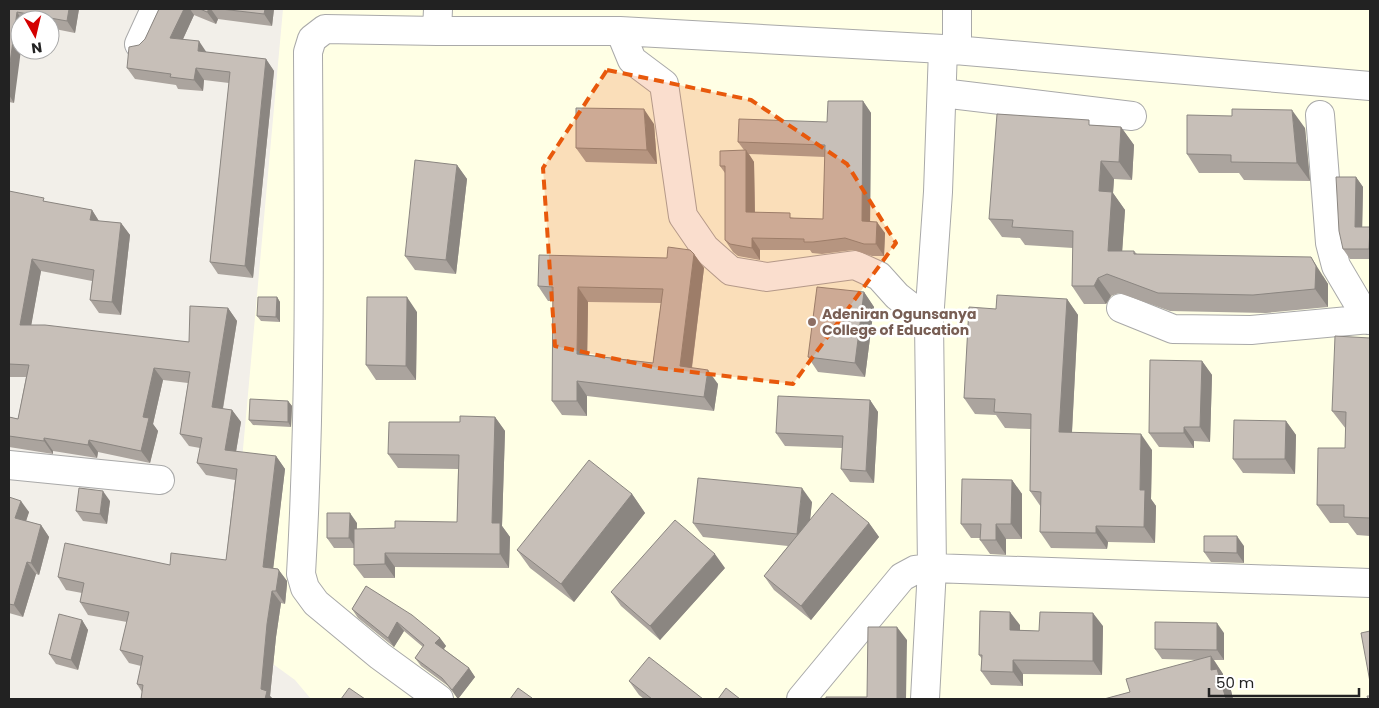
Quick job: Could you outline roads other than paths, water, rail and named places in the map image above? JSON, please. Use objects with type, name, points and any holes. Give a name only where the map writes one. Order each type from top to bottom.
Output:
[{"type":"street","points":[[139,44],[155,9]]},
{"type":"street","points":[[925,699],[932,568],[929,321],[938,192],[942,93],[957,9]]},
{"type":"street","points":[[439,699],[380,656],[316,603],[305,588],[301,574],[308,435],[308,52],[312,39],[325,29],[437,20],[950,50],[1370,86]]},
{"type":"street","points":[[620,31],[632,60],[664,84],[683,216],[705,248],[731,271],[767,277],[855,265],[879,276],[897,296],[929,321]]},
{"type":"street","points":[[942,93],[1132,116]]},
{"type":"street","points":[[1121,308],[1173,329],[1251,330],[1369,319],[1336,266],[1330,243],[1320,115]]},
{"type":"street","points":[[9,464],[160,480]]},
{"type":"street","points":[[801,699],[902,577],[915,570],[932,568],[1370,582]]},
{"type":"place","name":"Adeniran Ogunsanya College of Education","points":[[812,322]]}]
